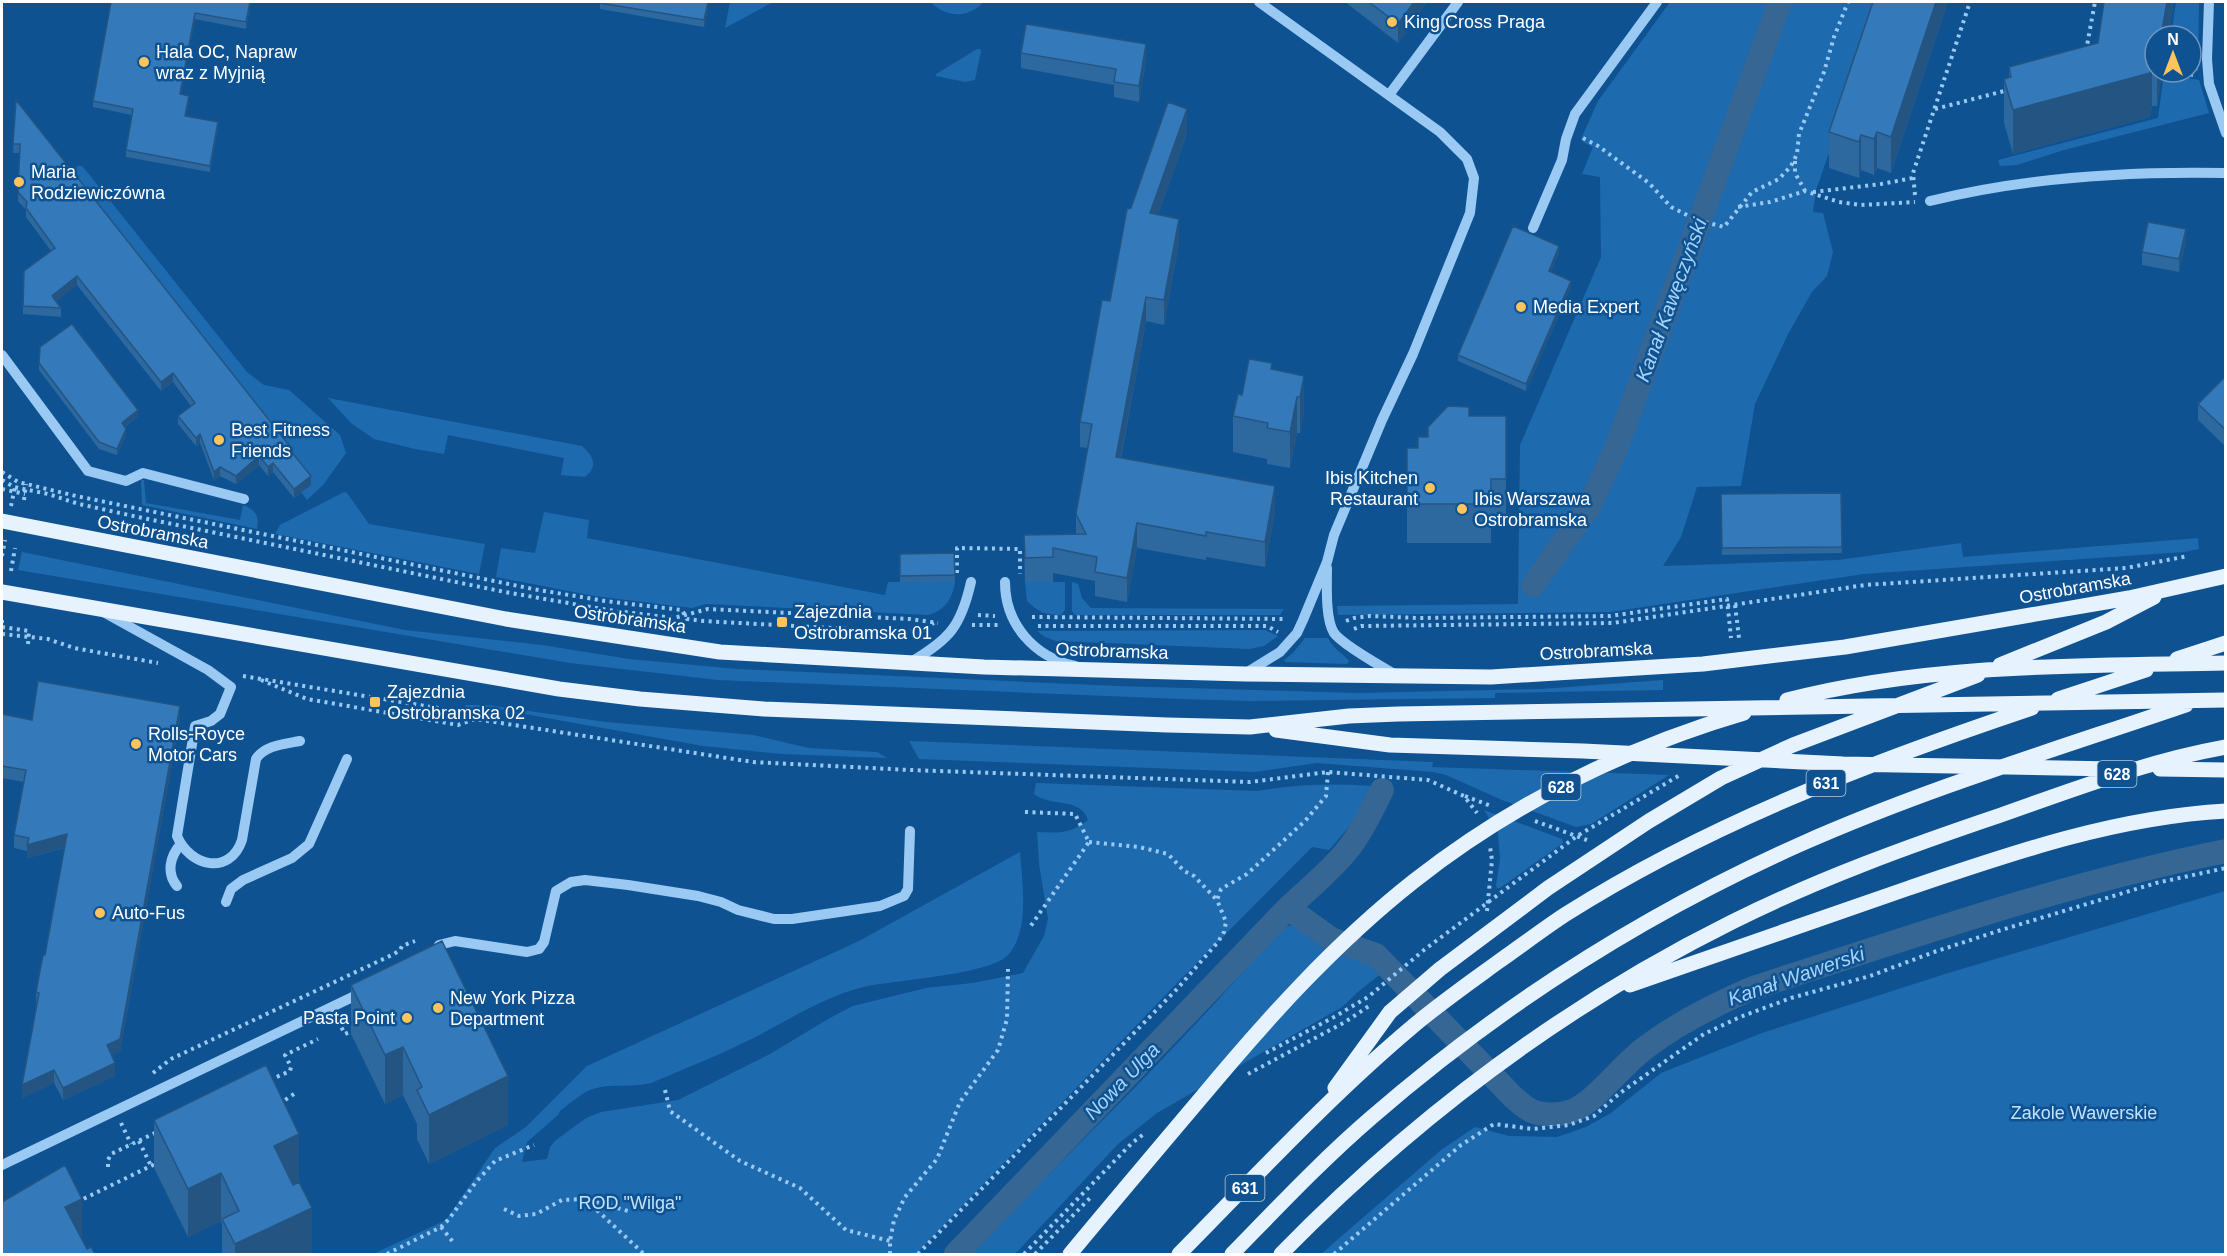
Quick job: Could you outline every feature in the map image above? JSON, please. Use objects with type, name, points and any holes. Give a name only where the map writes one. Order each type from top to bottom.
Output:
[{"type":"main road","name":"Ostrobramska","points":[[2,521],[550,627],[720,652],[909,663],[1245,674],[1491,677],[1703,664],[1845,648],[2164,591],[2226,576]]},
{"type":"main road","points":[[1310,1122],[1390,1012],[1440,969],[1548,888],[1649,821],[1721,778],[1793,745],[1973,678],[2027,653],[2135,609],[2164,591]]},
{"type":"main road","points":[[2,592],[559,689],[650,700],[805,711],[1250,727],[1390,745],[1946,768],[2226,770]]},
{"type":"main road","name":"631","points":[[1179,1254],[1335,1096],[1412,1027],[1565,914],[1659,860],[1788,798],[1955,734],[2226,643]]},
{"type":"main road","name":"628","points":[[1070,1254],[1223,1071],[1336,949],[1413,882],[1465,843],[1499,820],[1573,780],[1643,748],[1700,727],[1780,702],[1842,688],[1921,676],[2042,666],[2226,663]]},
{"type":"main road","name":"631","points":[[1232,1254],[1371,1117],[1445,1057],[1550,982],[1657,917],[1798,846],[1938,790],[2226,692]]},
{"type":"main road","points":[[1250,727],[1349,716],[1398,714],[2226,700]]},
{"type":"main road","name":"628","points":[[1281,1254],[1371,1167],[1469,1086],[1584,1006],[1657,961],[1733,921],[1854,867],[2095,780],[2226,747]]},
{"type":"main road","points":[[1584,1006],[1622,988],[2015,853],[2085,833],[2142,821],[2226,811]]},
{"type":"street","points":[[1245,674],[1280,652],[1297,633],[1382,420],[1413,354],[1470,213],[1474,178],[1467,159],[1440,132],[1259,2]]},
{"type":"street","points":[[1389,95],[1458,2]]},
{"type":"street","points":[[1533,228],[1562,160],[1575,114],[1657,2]]},
{"type":"street","points":[[2209,2],[2207,59],[2209,84],[2226,133]]},
{"type":"street","points":[[1930,201],[1968,192],[2117,173],[2226,173]]},
{"type":"street","points":[[2,355],[88,471],[126,481],[143,473],[244,499]]},
{"type":"street","points":[[1327,562],[1330,621],[1335,633],[1398,677]]},
{"type":"street","points":[[909,663],[936,647],[957,624],[963,615],[971,582]]},
{"type":"street","points":[[1005,582],[1005,599],[1010,616],[1030,643],[1047,656],[1067,664],[1093,669]]},
{"type":"street","points":[[102,611],[208,670],[231,687],[220,714],[211,721],[195,726],[177,836],[190,855],[207,863],[225,861],[232,857],[239,849],[242,840],[256,759],[260,753],[270,747],[300,741]]},
{"type":"street","points":[[226,902],[231,890],[243,880],[292,858],[304,850],[309,844],[346,759]]},
{"type":"street","points":[[439,945],[455,941],[534,951],[539,949],[544,942],[556,891],[565,884],[585,880],[698,896],[721,902],[738,910],[774,919],[792,919],[880,906],[904,896],[908,890],[910,831]]},
{"type":"street","points":[[177,886],[171,875],[171,860],[174,851],[181,844]]},
{"type":"street","points":[[2,1165],[372,988]]},
{"type":"path","points":[[1569,131],[1598,146],[1649,183],[1671,207],[1697,220],[1724,227],[1752,192],[1779,179],[1794,160],[1797,154],[1799,134],[1824,72],[1834,37],[1848,2]]},
{"type":"path","points":[[1916,202],[1913,173],[1971,2]]},
{"type":"path","points":[[2085,60],[2095,2]]},
{"type":"path","points":[[1935,109],[2016,88]]},
{"type":"path","points":[[1794,160],[1795,173],[1805,191]]},
{"type":"path","points":[[1812,192],[1913,178]]},
{"type":"path","points":[[1738,207],[1770,202],[1805,191],[1839,202],[1861,205],[1930,201]]},
{"type":"path","points":[[2,473],[14,480],[76,496],[235,529],[533,589],[682,610],[687,619],[904,632],[922,629],[939,619]]},
{"type":"path","points":[[2,480],[14,489]]},
{"type":"path","points":[[24,500],[26,483]]},
{"type":"path","points":[[2,489],[14,489],[89,507],[505,592],[652,616],[674,618],[708,609],[910,619],[944,624]]},
{"type":"path","points":[[12,498],[14,489]]},
{"type":"path","points":[[2,556],[4,545]]},
{"type":"path","points":[[11,571],[15,548]]},
{"type":"path","points":[[957,582],[957,548],[1020,549],[1020,582]]},
{"type":"path","points":[[1335,633],[1347,633],[1361,626],[1613,623],[1865,585],[2126,568],[2188,556]]},
{"type":"path","points":[[1330,621],[1342,622],[1370,616],[1418,618],[1610,616],[1726,599],[1731,638]]},
{"type":"path","points":[[1735,605],[1739,638]]},
{"type":"path","points":[[977,615],[998,616]]},
{"type":"path","points":[[1023,617],[1303,620]]},
{"type":"path","points":[[2,623],[29,631],[28,644]]},
{"type":"path","points":[[972,625],[1002,626]]},
{"type":"path","points":[[1030,626],[1267,626],[1281,633],[1297,633]]},
{"type":"path","points":[[2,634],[48,639],[74,648]]},
{"type":"path","points":[[475,719],[458,725],[307,699],[255,677],[444,709],[475,719],[753,762],[1250,782],[1328,772],[1428,780]]},
{"type":"path","points":[[1217,900],[1221,889],[1247,874],[1305,821],[1326,796],[1328,772]]},
{"type":"path","points":[[1368,997],[1424,950],[1578,836],[1684,772]]},
{"type":"path","points":[[1025,812],[1075,814],[1089,842]]},
{"type":"path","points":[[918,1254],[1177,989],[1224,932],[1226,922],[1217,900],[1168,854],[1138,847],[1089,842]]},
{"type":"path","points":[[1030,927],[1089,842]]},
{"type":"path","points":[[1334,1254],[1461,1145],[1494,1124],[1533,1129],[1569,1125],[1594,1116],[1620,1093],[1673,1054],[1704,1034],[1740,1017],[1791,998],[1870,976],[1934,952],[2156,883],[2226,868]]},
{"type":"path","points":[[150,1074],[171,1059],[394,954],[400,950],[402,945],[415,941]]},
{"type":"path","points":[[890,1254],[894,1220],[905,1197],[937,1159],[960,1102],[998,1050],[1007,1019],[1008,969]]},
{"type":"path","points":[[323,988],[345,1035],[364,1025]]},
{"type":"path","points":[[269,1080],[290,1071],[291,1067],[285,1054],[318,1039]]},
{"type":"path","points":[[665,1090],[670,1111],[740,1161],[800,1188],[846,1230],[890,1241]]},
{"type":"path","points":[[276,1105],[294,1094]]},
{"type":"path","points":[[120,1122],[131,1144]]},
{"type":"path","points":[[108,1167],[111,1154],[160,1130]]},
{"type":"path","points":[[139,1140],[151,1166]]},
{"type":"path","points":[[387,1254],[441,1227],[495,1161],[534,1145]]},
{"type":"path","points":[[70,1206],[161,1161]]},
{"type":"path","points":[[504,1209],[519,1215],[536,1214],[562,1200],[585,1199],[628,1211]]},
{"type":"path","points":[[585,1199],[645,1254]]},
{"type":"path","points":[[441,1227],[453,1242]]},
{"type":"green space","points":[[730,2],[773,2],[725,28]]},
{"type":"green space","points":[[930,2],[980,2],[982,4],[969,12],[956,14],[943,11]]},
{"type":"green space","points":[[1670,2],[1882,2],[1816,190],[1813,212],[1823,213],[1833,252],[1827,276],[1812,292],[1788,334],[1755,404],[1741,486],[1697,487],[1681,537],[1663,566],[1838,560],[1961,543],[1963,557],[2198,538],[2199,549],[2184,552],[1864,574],[1610,612],[1338,615],[1337,606],[1518,604],[1520,445],[1601,257],[1600,177],[1582,174],[1593,147],[1581,139],[1598,101]]},
{"type":"green space","points":[[2176,2],[2199,2],[2199,24],[2173,24]]},
{"type":"green space","points":[[977,49],[981,51],[975,80],[965,82],[936,76],[936,74]]},
{"type":"green space","points":[[2163,84],[2200,84],[2209,113],[2064,150],[2017,165],[2000,166],[1998,160],[2158,118]]},
{"type":"green space","points":[[78,166],[82,166],[88,173],[247,372],[264,385],[289,390],[340,435],[346,453],[323,485],[307,500],[69,173]]},
{"type":"green space","points":[[328,398],[582,446],[593,461],[592,469],[585,477],[561,475],[564,458],[448,435],[444,454],[374,439],[351,423]]},
{"type":"green space","points":[[141,480],[144,480],[146,503],[240,520],[243,505],[256,514],[257,529],[142,505]]},
{"type":"green space","points":[[344,492],[369,524],[485,544],[479,574],[275,534],[280,525]]},
{"type":"green space","points":[[544,512],[589,520],[587,538],[885,595],[888,582],[955,582],[947,603],[928,615],[706,604],[692,608],[594,596],[496,577],[501,548],[535,553]]},
{"type":"green space","points":[[22,552],[405,630],[542,645],[629,659],[737,669],[1117,686],[1358,693],[1541,689],[1663,680],[1663,690],[1495,693],[1495,698],[1250,701],[718,680],[570,663],[18,570]]},
{"type":"green space","points":[[1025,582],[1065,582],[1065,610],[1061,615],[1042,612],[1031,605],[1027,601]]},
{"type":"green space","points":[[1072,582],[1078,584],[1082,598],[1091,608],[1284,609],[1280,615],[1075,615],[1072,611]]},
{"type":"green space","points":[[1265,630],[1278,636],[1264,646],[1250,649],[1056,641],[1037,631]]},
{"type":"green space","points":[[1305,638],[1328,638],[1349,661],[1347,664],[1286,662],[1284,660]]},
{"type":"green space","points":[[466,705],[488,705],[606,722],[753,735],[809,748],[877,752],[887,758],[782,754],[703,746],[492,708],[471,714],[465,708]]},
{"type":"green space","points":[[909,741],[1433,762],[1432,767],[1669,775],[1591,824],[1576,827],[1502,800],[1446,775],[1433,772],[1317,763],[1254,772],[919,759]]},
{"type":"green space","name":"ROD \"Wilga\"","points":[[1036,783],[1258,791],[1316,785],[1375,786],[1360,814],[1329,850],[1312,847],[1181,979],[916,1254],[373,1254],[446,1220],[495,1148],[526,1127],[587,1066],[859,941],[1020,852],[1023,905],[1020,932],[1009,954],[999,961],[963,972],[877,984],[847,992],[758,1036],[651,1083],[607,1086],[589,1091],[561,1110],[527,1142],[522,1162],[547,1159],[550,1147],[556,1140],[586,1118],[601,1112],[678,1100],[770,1054],[853,1006],[926,988],[973,983],[1023,973],[1044,936],[1048,919],[1039,864],[1037,832],[1064,832],[1088,820],[1079,808],[1034,794]]},
{"type":"green space","points":[[1484,810],[1562,839],[1563,843],[1497,888],[1500,859],[1498,833]]},
{"type":"green space","name":"Zakole Wawerskie","points":[[2225,891],[2225,1254],[1321,1254],[1441,1150],[1475,1127],[1509,1136],[1557,1137],[1586,1127],[1611,1113],[1661,1073],[1762,1033],[1945,974]]},
{"type":"green space","points":[[1295,925],[1368,959],[1382,973],[1342,1007],[1157,1113],[1118,1144],[1015,1254],[969,1254],[1168,1053],[1282,927]]},
{"type":"building","name":"Hala OC, Napraw wraz z Myjnią","points":[[111,2],[250,2],[246,22],[195,13],[180,94],[189,96],[185,116],[218,122],[210,166],[126,150],[133,109],[93,101]]},
{"type":"building","points":[[600,2],[708,2],[704,20]]},
{"type":"building","points":[[1369,2],[1414,2],[1398,24]]},
{"type":"building","points":[[1873,2],[1936,2],[1891,137],[1877,132],[1874,139],[1861,135],[1859,142],[1829,132]]},
{"type":"building","points":[[2104,2],[2167,2],[2163,24],[2143,24],[2143,75],[2013,110],[2004,79],[2011,77],[2009,67],[2098,43]]},
{"type":"building","points":[[1026,24],[1146,44],[1139,86],[1114,82],[1116,69],[1021,53]]},
{"type":"building","points":[[16,100],[292,449],[290,450],[311,476],[294,489],[273,463],[268,467],[259,456],[236,476],[220,467],[214,472],[200,434],[196,438],[178,416],[195,403],[173,373],[161,382],[77,276],[52,296],[61,308],[23,306],[24,271],[55,248],[26,208],[27,202],[18,192],[20,144],[13,144]]},
{"type":"building","points":[[1168,102],[1187,109],[1150,213],[1179,219],[1164,300],[1146,297],[1116,457],[1275,486],[1265,542],[1206,532],[1206,536],[1137,523],[1127,578],[1095,572],[1097,557],[1053,548],[1053,557],[1025,558],[1024,535],[1086,534],[1076,514],[1092,424],[1080,422],[1102,300],[1110,301],[1127,209],[1131,208]]},
{"type":"building","points":[[2148,222],[2186,229],[2179,259],[2142,252]]},
{"type":"building","name":"Media Expert","points":[[1513,226],[1559,246],[1549,271],[1571,281],[1526,384],[1458,355]]},
{"type":"building","points":[[72,324],[138,410],[122,423],[126,429],[117,449],[99,442],[39,363],[40,347]]},
{"type":"building","points":[[1249,359],[1272,363],[1271,369],[1304,376],[1290,432],[1267,428],[1268,423],[1233,416],[1238,394],[1242,395]]},
{"type":"building","points":[[2226,376],[2226,430],[2198,404]]},
{"type":"building","points":[[1448,406],[1469,407],[1469,416],[1506,416],[1506,479],[1491,479],[1491,504],[1407,504],[1407,448],[1418,448],[1418,437],[1428,437],[1428,427]]},
{"type":"building","points":[[1841,493],[1842,547],[1722,548],[1721,494]]},
{"type":"building","points":[[954,553],[955,575],[900,576],[900,554]]},
{"type":"building","name":"Auto-Fus","points":[[38,681],[180,706],[120,1039],[107,1045],[115,1063],[63,1088],[54,1070],[22,1085],[39,993],[36,992],[67,834],[27,845],[29,838],[14,835],[26,770],[2,766],[2,714],[32,720]]},
{"type":"building","points":[[442,941],[508,1076],[429,1115],[417,1090],[422,1087],[403,1047],[385,1055],[351,985]]},
{"type":"building","points":[[266,1065],[299,1134],[274,1146],[293,1185],[299,1182],[312,1208],[235,1244],[222,1219],[239,1211],[221,1173],[188,1189],[154,1120]]},
{"type":"building","points":[[65,1165],[82,1199],[65,1207],[87,1249],[91,1247],[95,1254],[2,1254],[2,1202]]},
{"type":"waterway","name":"Kanał Kawęczyński","points":[[1533,585],[1589,507],[1617,446],[1780,2]]},
{"type":"waterway","name":"Nowa Ulga","points":[[956,1254],[1288,908],[1335,864],[1359,834],[1382,790]]},
{"type":"waterway","name":"Kanał Wawerski","points":[[1288,908],[1331,939],[1376,955],[1524,1107],[1541,1114],[1557,1114],[1572,1111],[1581,1106],[1600,1091],[1636,1055],[1657,1039],[1711,1008],[1753,988],[2047,895],[2226,851]]},
{"type":"place","name":"King Cross Praga","points":[[1392,22]]},
{"type":"place","name":"Hala OC, Napraw wraz z Myjnią","points":[[144,62]]},
{"type":"place","name":"Maria Rodziewiczówna","points":[[19,182]]},
{"type":"place","name":"Media Expert","points":[[1521,307]]},
{"type":"place","name":"Best Fitness Friends","points":[[219,440]]},
{"type":"place","name":"Ibis Kitchen Restaurant","points":[[1430,488]]},
{"type":"place","name":"Ibis Warszawa Ostrobramska","points":[[1462,509]]},
{"type":"place","name":"Zajezdnia Ostrobramska 01","points":[[782,622]]},
{"type":"place","name":"Zajezdnia Ostrobramska 02","points":[[375,702]]},
{"type":"place","name":"Rolls-Royce Motor Cars","points":[[136,744]]},
{"type":"place","name":"Auto-Fus","points":[[100,913]]},
{"type":"place","name":"New York Pizza Department","points":[[438,1008]]},
{"type":"place","name":"Pasta Point","points":[[407,1018]]}]
